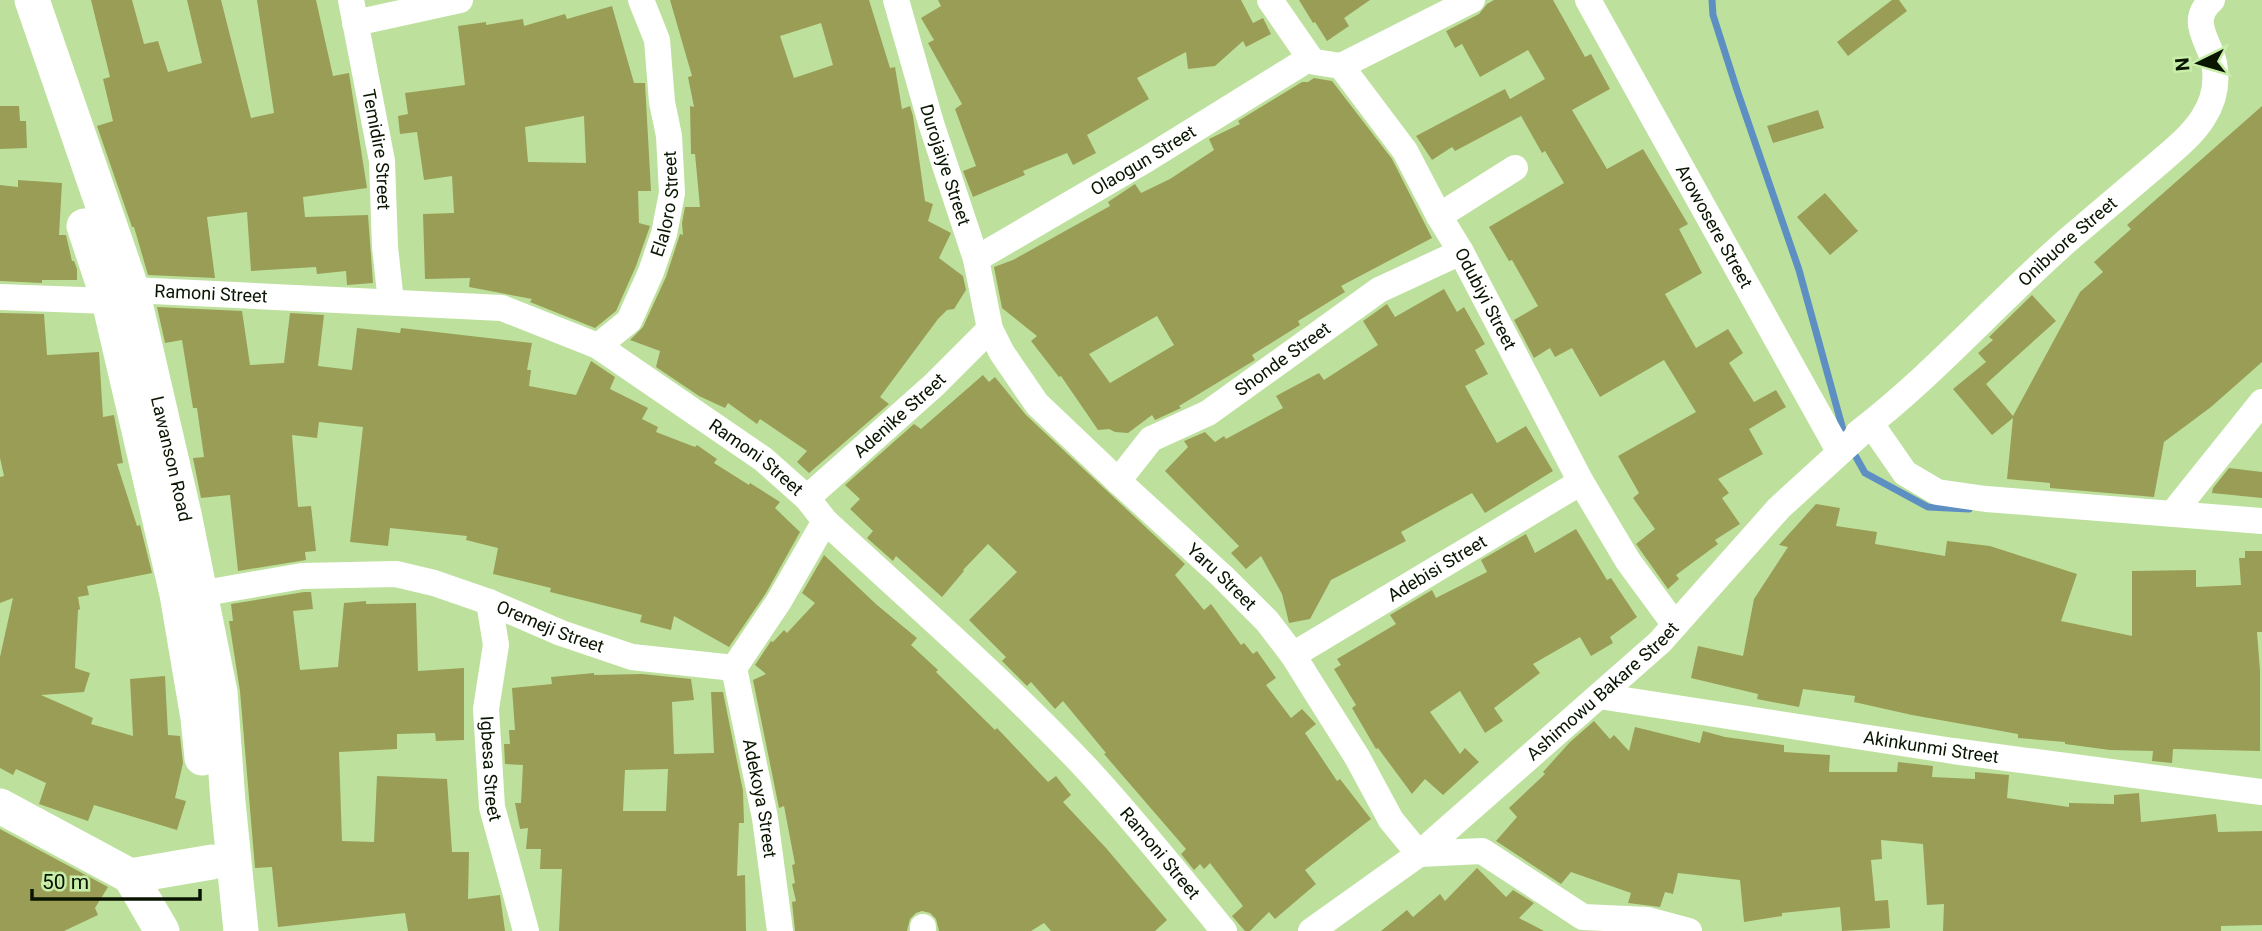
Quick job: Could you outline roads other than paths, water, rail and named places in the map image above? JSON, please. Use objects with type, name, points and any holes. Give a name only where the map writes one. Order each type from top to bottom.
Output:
[{"type":"main road","name":"Lawanson Road","points":[[10,0],[120,295],[198,718],[219,931]]},
{"type":"main road","name":"Lawanson Road","points":[[32,0],[184,514],[220,692],[241,931]]},
{"type":"main road","points":[[0,806],[130,876],[158,930]]},
{"type":"main road","points":[[130,876],[212,862]]},
{"type":"street","points":[[353,11],[460,0]]},
{"type":"street","name":"Elaloro Street","points":[[598,346],[629,320],[651,272],[664,233],[672,193],[657,40],[641,0]]},
{"type":"street","name":"Durojaiye Street","points":[[896,0],[931,123],[976,259],[990,329]]},
{"type":"street","points":[[1270,0],[1310,58],[1315,62],[1340,66],[1472,0]]},
{"type":"street","name":"Arowosere Street","points":[[1588,0],[1839,452]]},
{"type":"street","name":"Onibuore Street","points":[[1839,452],[1954,349],[2067,241],[2172,151],[2202,120],[2216,93],[2214,62],[2203,38],[2200,22],[2208,2],[2212,0]]},
{"type":"street","name":"Temidire Street","points":[[353,11],[382,161],[385,247],[391,302]]},
{"type":"street","name":"Olaogun Street","points":[[976,259],[1147,159],[1310,58]]},
{"type":"street","name":"Odubiyi Street","points":[[1340,66],[1405,151],[1581,482],[1628,561],[1675,625]]},
{"type":"street","points":[[1439,216],[1516,168]]},
{"type":"street","name":"Shonde Street","points":[[1118,481],[1151,439],[1208,413],[1379,290],[1461,252]]},
{"type":"street","name":"Ramoni Street","points":[[0,297],[120,295],[391,302],[502,308],[598,346],[763,459],[807,498],[825,521],[1027,708],[1086,769],[1140,829],[1224,931]]},
{"type":"street","name":"Yaru Street","points":[[990,329],[1002,353],[1037,404],[1267,621],[1293,655],[1357,757],[1391,820],[1419,854]]},
{"type":"street","name":"Adenike Street","points":[[807,498],[934,385],[990,329]]},
{"type":"street","points":[[2172,513],[2262,402]]},
{"type":"street","points":[[1865,428],[1905,473],[1937,492],[1986,499],[2262,521]]},
{"type":"street","name":"Ashimowu Bakare Street","points":[[1311,931],[1419,854],[1660,642],[1779,508],[1839,452]]},
{"type":"street","name":"Adebisi Street","points":[[1293,655],[1581,482]]},
{"type":"street","points":[[734,668],[779,601],[825,521]]},
{"type":"street","name":"Oremeji Street","points":[[199,594],[302,576],[396,574],[434,583],[489,602],[561,633],[632,657],[734,668]]},
{"type":"street","name":"Igbesa Street","points":[[489,602],[496,645],[486,709],[492,807],[526,931]]},
{"type":"street","name":"Adekoya Street","points":[[734,668],[765,818],[780,931]]},
{"type":"street","name":"Akinkunmi Street","points":[[1600,696],[1953,751],[2262,792]]},
{"type":"street","points":[[1419,854],[1482,851],[1583,917],[1689,931]]},
{"type":"waterway","points":[[1712,0],[1713,15],[1737,90],[1799,270],[1845,437]]},
{"type":"waterway","points":[[1851,448],[1865,473],[1928,507],[1969,509]]}]
